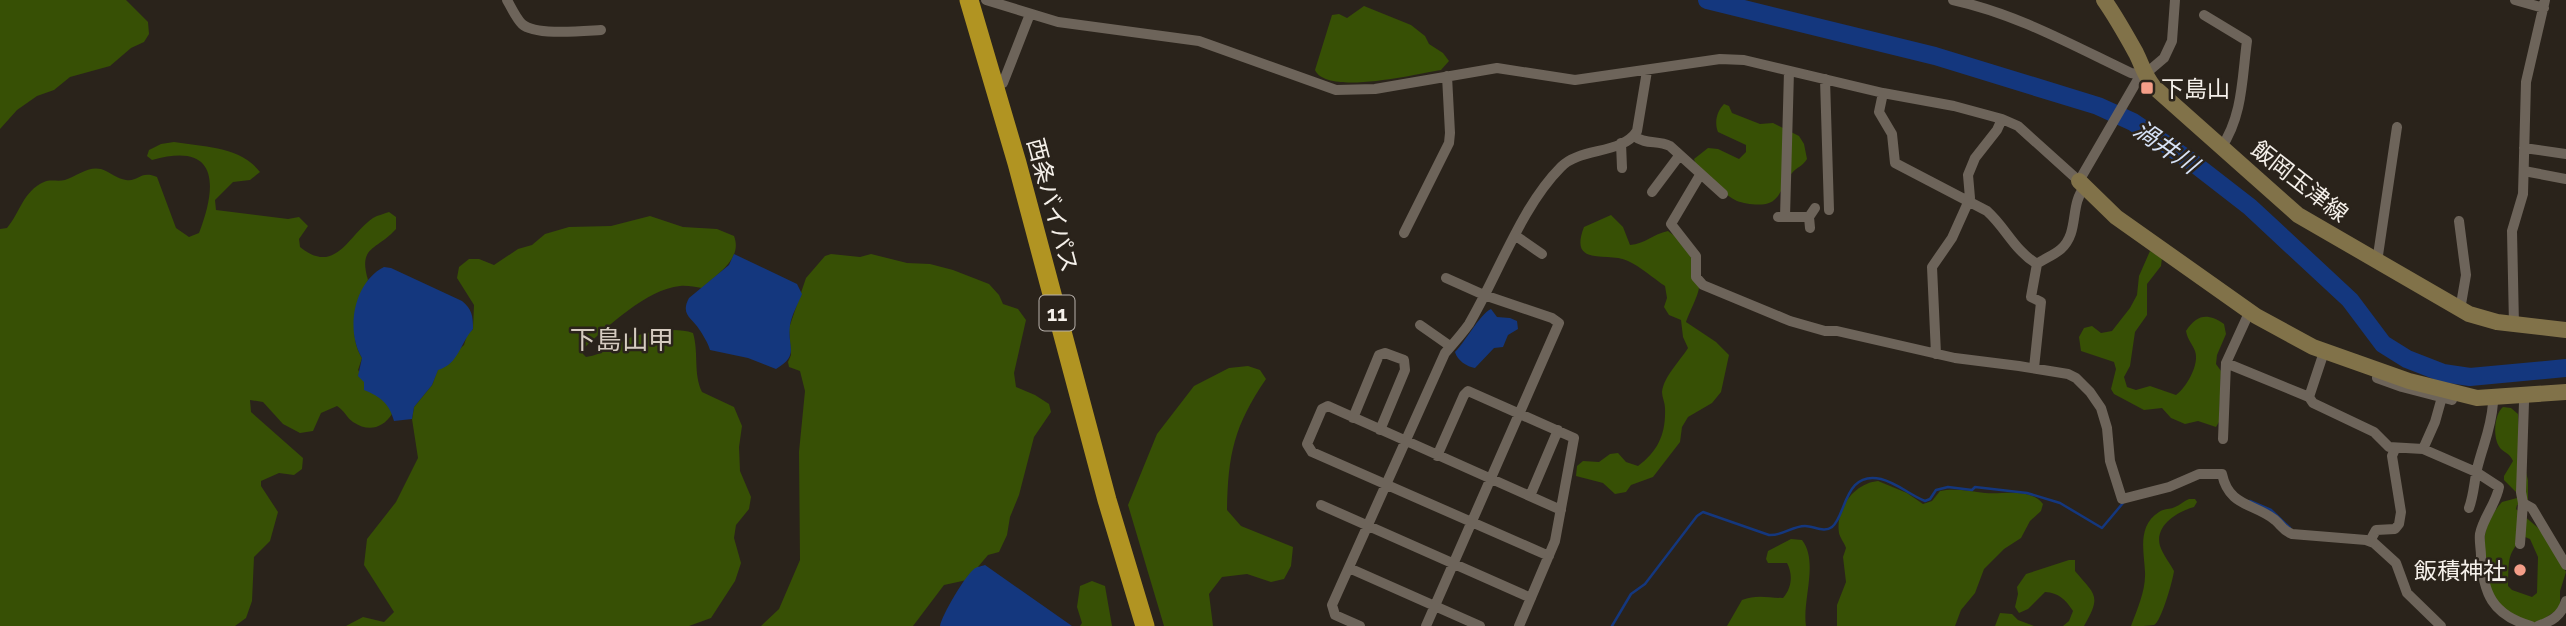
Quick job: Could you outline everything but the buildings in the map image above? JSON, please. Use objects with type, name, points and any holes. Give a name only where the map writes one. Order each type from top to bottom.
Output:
[{"type":"highway","name":"西条バイパス","points":[[970,0],[1017,163],[1107,500],[1145,626]]},
{"type":"main road","name":"飯岡玉津線","points":[[2104,0],[2140,61],[2140,78],[2298,215],[2460,310],[2481,319],[2566,330]]},
{"type":"main road","points":[[2082,184],[2116,216],[2233,299],[2295,339],[2409,381],[2476,398],[2566,392]]},
{"type":"street","points":[[506,0],[520,22],[527,27],[560,32],[601,30]]},
{"type":"street","points":[[985,0],[1066,23],[1199,41],[1336,90],[1375,89],[1497,68],[1576,80],[1731,58],[1883,93],[1954,106],[2002,119],[2018,126],[2082,184]]},
{"type":"street","points":[[1953,0],[2029,23],[2140,78]]},
{"type":"street","points":[[2036,264],[2061,249],[2073,231],[2082,184],[2104,139],[2140,78],[2164,58],[2172,41],[2175,0]]},
{"type":"street","points":[[2514,325],[2512,231],[2522,204],[2526,82],[2545,4],[2515,0]]},
{"type":"street","points":[[993,86],[1003,83],[1030,14]]},
{"type":"street","points":[[2204,15],[2247,41],[2239,107],[2221,148]]},
{"type":"street","points":[[1360,626],[1333,611],[1332,605],[1445,353],[1467,327],[1538,195],[1561,167],[1569,161],[1634,136],[1647,71]]},
{"type":"street","points":[[1789,71],[1782,217],[1811,218]]},
{"type":"street","points":[[1404,233],[1448,143],[1447,76]]},
{"type":"street","points":[[1825,79],[1829,210]]},
{"type":"street","points":[[1883,93],[1879,112],[1892,134],[1895,163],[1969,200],[1998,221],[2023,255],[2036,264]]},
{"type":"street","points":[[1936,354],[1932,267],[1952,238],[1969,200],[1971,193],[1968,175],[1975,158],[1997,130],[2002,119]]},
{"type":"street","points":[[2377,262],[2397,127]]},
{"type":"street","points":[[1634,136],[1645,143],[1663,143],[1670,146],[1723,194]]},
{"type":"street","points":[[1621,143],[1622,167]]},
{"type":"street","points":[[2524,148],[2566,154]]},
{"type":"street","points":[[1652,192],[1679,156]]},
{"type":"street","points":[[2524,172],[2566,179]]},
{"type":"street","points":[[1700,175],[1671,224],[1696,256],[1696,277],[1703,285],[1782,318],[1811,327],[1990,364],[2068,374],[2076,378],[2097,401],[2104,416],[2110,461],[2122,499],[2169,487],[2199,474],[2222,474],[2226,489],[2249,507],[2275,520],[2284,531],[2332,539],[2370,541],[2396,563],[2404,589],[2441,626]]},
{"type":"street","points":[[2459,221],[2466,275],[2460,310]]},
{"type":"street","points":[[1516,236],[1542,254]]},
{"type":"street","points":[[2034,368],[2041,302],[2031,297],[2036,264]]},
{"type":"street","points":[[1426,626],[1559,323],[1446,278]]},
{"type":"street","points":[[2233,299],[2248,315],[2285,341],[2322,358],[2402,387],[2468,403],[2566,399]]},
{"type":"street","points":[[2222,439],[2226,363],[2248,315]]},
{"type":"street","points":[[1420,325],[1450,346]]},
{"type":"street","points":[[1353,418],[1379,355],[1385,353],[1404,360],[1406,366],[1380,430]]},
{"type":"street","points":[[2309,397],[2322,358]]},
{"type":"street","points":[[2226,363],[2309,397],[2313,403],[2374,432],[2382,442],[2395,449],[2423,449],[2476,472],[2499,487],[2497,498],[2480,533],[2482,580],[2489,599],[2499,609],[2531,626]]},
{"type":"street","points":[[1437,456],[1466,392],[1472,392],[1570,435],[1574,442],[1549,556],[1519,626]]},
{"type":"street","points":[[2423,449],[2442,397]]},
{"type":"street","points":[[2520,544],[2524,402]]},
{"type":"street","points":[[2469,508],[2475,492],[2476,472],[2491,425],[2493,403]]},
{"type":"street","points":[[1549,556],[1312,452],[1308,447],[1325,407],[1561,510]]},
{"type":"street","points":[[1530,496],[1558,430]]},
{"type":"street","points":[[2370,541],[2376,530],[2395,529],[2401,518],[2392,456],[2395,449]]},
{"type":"street","points":[[2523,503],[2532,508],[2566,565]]},
{"type":"street","points":[[1321,505],[1531,598]]},
{"type":"street","points":[[1349,568],[1480,626]]},
{"type":"street","points":[[2538,626],[2553,621],[2563,610],[2566,601]]},
{"type":"green space","points":[[0,0],[126,0],[148,22],[149,34],[144,42],[131,48],[110,66],[70,77],[54,90],[37,96],[17,110],[0,129]]},
{"type":"green space","points":[[1364,6],[1411,25],[1449,61],[1441,70],[1393,79],[1336,82],[1323,78],[1315,70],[1332,15],[1339,14],[1347,18]]},
{"type":"green space","points":[[1724,104],[1729,106],[1732,113],[1760,124],[1773,123],[1799,136],[1804,144],[1807,159],[1789,176],[1777,198],[1769,203],[1737,201],[1712,182],[1696,164],[1694,159],[1708,148],[1718,149],[1739,159],[1746,152],[1746,145],[1718,132],[1717,117]]},
{"type":"green space","points":[[174,142],[221,149],[252,163],[260,172],[250,180],[233,182],[215,200],[216,210],[288,219],[299,217],[308,226],[299,239],[300,247],[312,255],[323,257],[341,250],[375,217],[389,212],[396,217],[396,229],[367,255],[365,261],[368,280],[357,308],[354,329],[362,358],[358,370],[390,407],[392,414],[384,423],[369,428],[353,422],[337,406],[321,413],[313,431],[300,433],[283,424],[263,402],[250,400],[251,412],[303,458],[302,469],[294,475],[279,473],[261,481],[261,486],[278,512],[270,541],[254,557],[252,601],[246,618],[235,626],[0,626],[0,229],[7,228],[26,197],[37,186],[46,181],[65,180],[96,168],[126,180],[143,175],[157,177],[176,228],[189,237],[199,233],[209,198],[210,183],[201,162],[190,156],[152,160],[147,156],[149,150]]},
{"type":"green space","points":[[1611,215],[1623,227],[1630,245],[1668,231],[1688,246],[1699,287],[1686,322],[1716,342],[1729,355],[1721,392],[1712,403],[1688,417],[1682,427],[1680,442],[1653,477],[1631,485],[1626,492],[1615,494],[1603,483],[1576,476],[1577,466],[1583,461],[1599,462],[1610,454],[1618,453],[1626,462],[1638,466],[1651,454],[1664,426],[1663,386],[1688,348],[1683,337],[1681,320],[1669,315],[1664,307],[1667,298],[1665,286],[1628,261],[1593,256],[1581,248],[1584,227]]},
{"type":"green space","points":[[650,216],[683,227],[717,229],[734,236],[736,244],[732,259],[702,288],[682,286],[667,289],[641,301],[583,349],[583,354],[586,357],[592,356],[626,339],[647,333],[671,330],[693,333],[702,392],[734,407],[742,426],[740,471],[751,497],[749,509],[736,525],[734,538],[741,563],[735,581],[711,618],[689,626],[346,626],[363,617],[384,622],[394,612],[364,565],[367,539],[396,502],[418,458],[412,419],[414,407],[432,385],[438,369],[464,345],[467,335],[473,329],[474,305],[457,278],[459,267],[469,259],[479,259],[494,265],[518,249],[532,245],[545,234],[569,227],[611,226]]},
{"type":"green space","points":[[2150,251],[2162,258],[2161,266],[2147,284],[2147,315],[2135,332],[2130,366],[2124,377],[2127,387],[2136,390],[2150,386],[2176,395],[2188,381],[2196,362],[2195,351],[2186,331],[2199,318],[2218,320],[2224,324],[2226,334],[2216,364],[2221,371],[2219,422],[2216,427],[2198,421],[2185,424],[2171,418],[2162,408],[2144,410],[2114,394],[2111,389],[2116,369],[2114,362],[2081,351],[2079,337],[2084,328],[2092,326],[2101,333],[2112,331],[2130,308],[2137,295],[2139,276]]},
{"type":"green space","points":[[831,254],[860,257],[871,254],[907,263],[930,264],[989,284],[1003,304],[1018,309],[1026,320],[1014,373],[1016,387],[1049,404],[1051,412],[1034,437],[1007,535],[999,552],[988,555],[967,580],[944,585],[913,626],[761,626],[779,609],[800,560],[799,452],[805,391],[800,371],[789,367],[789,328],[806,278],[825,256]]},
{"type":"green space","points":[[1248,366],[1260,370],[1266,379],[1247,411],[1235,441],[1229,473],[1227,510],[1241,526],[1293,547],[1291,566],[1284,579],[1271,582],[1247,574],[1222,577],[1209,594],[1213,626],[1164,626],[1128,505],[1157,434],[1194,386],[1229,368]]},
{"type":"green space","points":[[2503,407],[2511,408],[2518,414],[2520,449],[2528,480],[2528,501],[2517,505],[2516,509],[2543,532],[2566,572],[2560,591],[2560,608],[2536,624],[2498,604],[2491,594],[2487,578],[2484,550],[2487,527],[2502,502],[2517,498],[2516,492],[2504,480],[2513,461],[2496,440],[2496,421]],"holes":[[[2525,537],[2530,539],[2538,557],[2537,593],[2532,597],[2508,586],[2509,564],[2514,548]]]},
{"type":"green space","points":[[1878,481],[1907,493],[1923,504],[1932,501],[1940,491],[1962,490],[2031,495],[2043,504],[2041,511],[2030,521],[2021,538],[2004,549],[1984,569],[1975,593],[1961,610],[1955,626],[1837,626],[1837,605],[1846,582],[1843,557],[1846,548],[1839,533],[1840,515],[1854,492],[1862,486]]},
{"type":"green space","points":[[2195,499],[2197,502],[2194,507],[2169,520],[2159,538],[2163,553],[2174,571],[2160,617],[2154,625],[2131,626],[2144,586],[2143,539],[2147,524],[2161,511]]},
{"type":"green space","points":[[1791,539],[1802,540],[1809,559],[1806,626],[1727,626],[1742,600],[1758,597],[1783,598],[1786,594],[1791,581],[1787,563],[1768,563],[1766,559],[1768,551]]},
{"type":"green space","points":[[2075,560],[2075,571],[2094,596],[2093,608],[2084,626],[2063,626],[2069,621],[2073,611],[2061,597],[2045,592],[2028,609],[2019,613],[2015,607],[2017,587],[2026,574]]},
{"type":"green space","points":[[1092,581],[1105,586],[1112,626],[1080,626],[1082,623],[1077,607],[1080,586]]},
{"type":"green space","points":[[2000,613],[2012,614],[2018,620],[2034,626],[1995,626]]},
{"type":"water","points":[[734,254],[797,284],[802,294],[790,325],[790,355],[776,369],[748,358],[710,350],[686,312],[689,298],[729,265]]},
{"type":"water","points":[[384,267],[462,301],[472,317],[473,329],[455,358],[438,370],[432,385],[414,407],[412,419],[394,421],[387,405],[364,390],[364,382],[358,376],[362,358],[354,334],[355,308],[366,284]]},
{"type":"water","points":[[1491,309],[1497,317],[1517,321],[1518,329],[1508,335],[1503,347],[1494,348],[1475,368],[1466,365],[1455,352]]},
{"type":"water","points":[[985,565],[1072,626],[940,626],[965,579],[975,568]]},
{"type":"waterway","name":"渦井川","points":[[1707,0],[1935,56],[2098,106],[2133,122],[2192,162],[2250,207],[2350,300],[2383,344],[2407,359],[2443,373],[2470,377],[2566,368]]},
{"type":"waterway","points":[[1612,626],[1631,594],[1645,584],[1697,516],[1703,512],[1769,535],[1800,526],[1826,529],[1837,522],[1853,488],[1860,481],[1869,478],[1887,481],[1925,501],[1930,499],[1936,490],[1948,487],[2027,493],[2060,503],[2102,528],[2123,503]]},
{"type":"waterway","points":[[2250,501],[2271,510],[2290,528]]},
{"type":"place","name":"下島山","points":[[2147,88]]},
{"type":"place","name":"飯積神社","points":[[2520,570]]},
{"type":"district","name":"下島山甲","points":[[622,340]]}]
